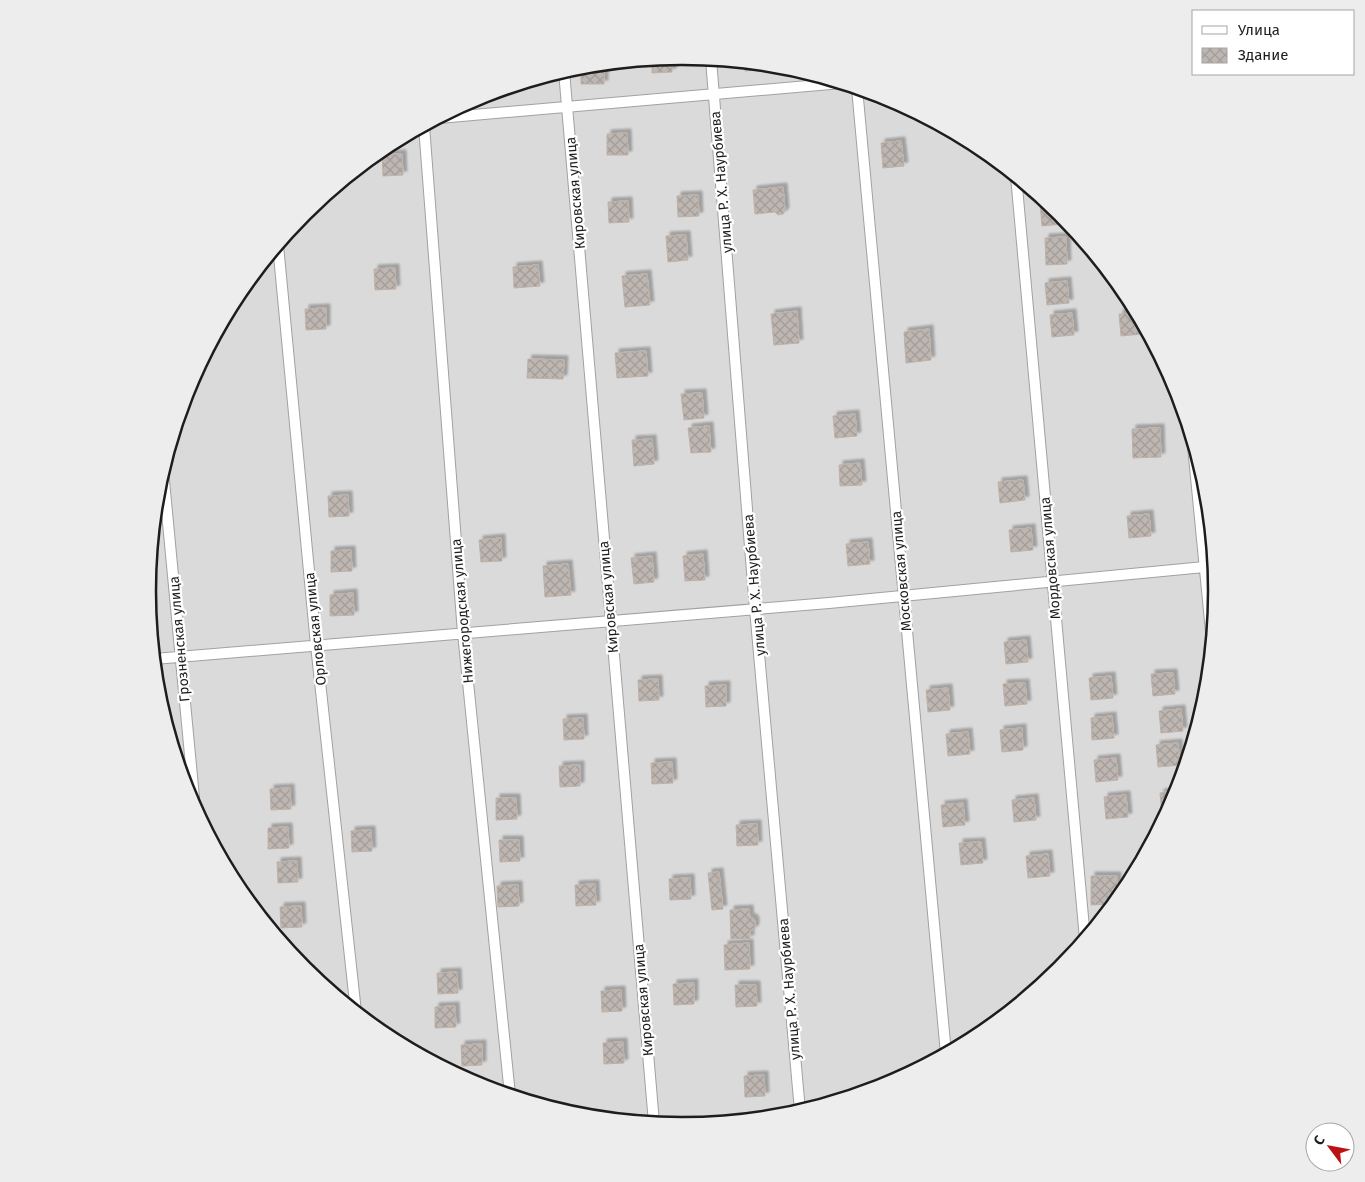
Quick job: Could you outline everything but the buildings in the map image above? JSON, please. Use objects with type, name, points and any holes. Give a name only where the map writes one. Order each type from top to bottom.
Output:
[{"type":"street","name":"улица Р. Х. Наурбиева","points":[[712,66],[755,609],[799,1104]]},
{"type":"street","name":"Кировская улица","points":[[565,79],[653,1116]]},
{"type":"street","points":[[455,117],[824,85]]},
{"type":"street","name":"Московская улица","points":[[858,95],[945,1047]]},
{"type":"street","name":"Нижегородская улица","points":[[425,133],[464,633],[509,1088]]},
{"type":"street","name":"Мордовская улица","points":[[1017,186],[1084,930]]},
{"type":"street","name":"Орловская улица","points":[[279,254],[316,645],[355,1002]]},
{"type":"street","name":"Грозненская улица","points":[[166,496],[193,781]]},
{"type":"street","points":[[161,658],[903,596],[1207,566]]},
{"type":"shaded area","points":[[648,66],[717,66],[785,75],[819,83],[884,105],[915,119],[946,135],[1003,174],[1054,219],[1078,244],[1120,299],[1138,328],[1154,358],[1181,422],[1191,455],[1204,522],[1208,591],[1207,625],[1204,660],[1191,727],[1181,760],[1154,824],[1120,883],[1100,911],[1078,938],[1029,986],[1003,1008],[945,1047],[884,1077],[852,1089],[785,1107],[751,1112],[717,1116],[648,1116],[580,1107],[546,1099],[481,1077],[450,1063],[419,1047],[362,1008],[311,963],[287,938],[245,883],[227,854],[211,824],[184,760],[174,727],[161,660],[156,591],[158,557],[161,522],[174,455],[184,422],[211,358],[245,299],[265,271],[287,244],[336,196],[362,174],[420,135],[481,105],[513,93],[580,75],[614,70]]}]
